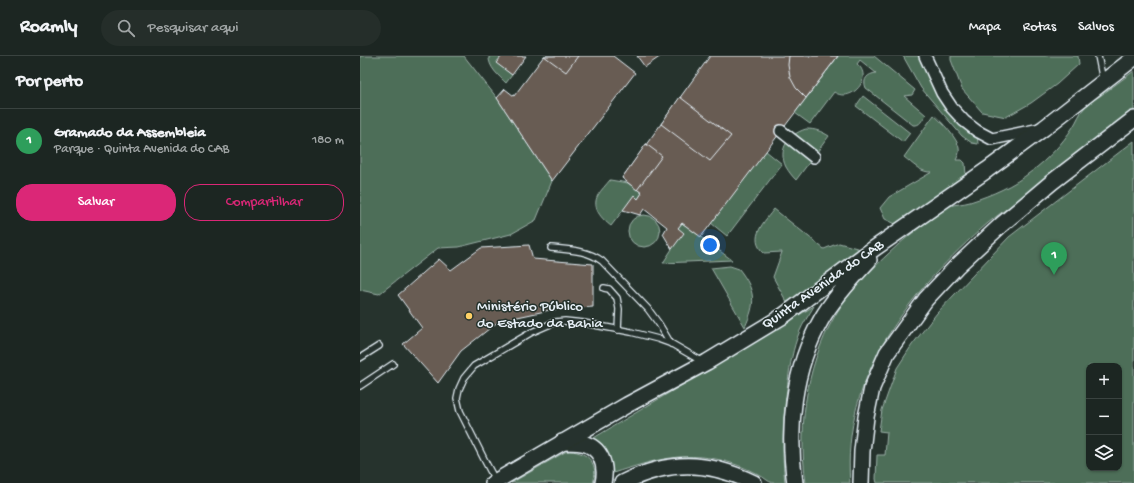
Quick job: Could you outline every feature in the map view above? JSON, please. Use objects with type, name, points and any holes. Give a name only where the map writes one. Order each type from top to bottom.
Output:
[{"type":"main road","name":"Quinta Avenida do CAB","points":[[494,482],[627,405],[705,363],[783,316],[1044,128],[1104,82],[1131,59]]},
{"type":"main road","points":[[861,483],[865,424],[872,388],[887,353],[926,299],[956,267],[1001,225],[1052,182],[1134,119]]},
{"type":"main road","points":[[795,483],[792,464],[792,419],[794,397],[805,355],[812,336],[821,319],[833,302],[890,238]]},
{"type":"main road","points":[[562,442],[581,443],[589,445],[596,450],[604,462],[604,483]]},
{"type":"main road","points":[[622,483],[635,476],[656,469],[680,465],[700,466],[721,470],[754,483]]},
{"type":"street","points":[[925,56],[942,93],[952,108],[964,121],[977,131],[992,139],[1044,128]]},
{"type":"street","points":[[781,131],[814,157]]},
{"type":"lane","points":[[1098,56],[1104,82]]},
{"type":"lane","points":[[551,248],[587,253],[596,256],[648,309],[672,344]]},
{"type":"lane","points":[[604,288],[609,289],[617,298],[619,309],[618,330]]},
{"type":"lane","points":[[494,482],[460,410],[457,398],[459,389],[464,378],[474,366],[532,332],[555,322],[575,322],[658,339],[672,344],[705,363]]},
{"type":"lane","points":[[360,358],[379,346]]},
{"type":"lane","points":[[360,386],[393,364]]},
{"type":"green space","points":[[360,56],[464,56],[497,98],[552,181],[536,220],[511,234],[459,247],[438,248],[379,294],[360,290]]},
{"type":"green space","points":[[489,56],[502,56],[497,63],[512,75],[506,83],[492,68]]},
{"type":"green space","points":[[838,56],[874,56],[915,90],[912,95],[904,96],[926,115],[918,125],[913,125],[866,88],[866,78],[870,74],[876,73],[860,60],[857,64],[862,69],[863,76],[859,87],[848,95],[841,95],[834,92],[810,124],[795,113]]},
{"type":"green space","points":[[903,56],[925,56],[933,74],[977,131],[978,144],[972,143],[962,136],[921,88]]},
{"type":"green space","points":[[951,56],[1078,56],[1079,64],[1057,84],[1031,103],[1006,117],[982,112],[962,89],[951,60]]},
{"type":"green space","points":[[1134,71],[1134,110],[988,223],[933,277],[908,306],[887,338],[869,371],[857,406],[850,444],[850,483],[806,483],[803,437],[807,391],[820,347],[829,326],[841,306],[854,289],[883,258],[917,229],[946,208],[952,205],[970,202],[1010,186],[1038,166],[1064,139],[1085,107]]},
{"type":"green space","points":[[863,96],[910,133],[903,142],[856,106]]},
{"type":"green space","points":[[934,115],[956,140],[959,154],[956,160],[962,160],[965,163],[966,175],[904,228],[885,219],[880,208],[889,197],[932,172],[921,170],[904,157]]},
{"type":"green space","points":[[806,129],[812,129],[829,136],[796,180],[786,167],[783,154],[784,148],[790,138]]},
{"type":"green space","points":[[1134,141],[1134,483],[877,483],[877,455],[885,455],[887,432],[879,431],[882,410],[897,368],[912,345],[937,313],[1009,237]]},
{"type":"green space","points":[[766,151],[782,164],[727,236],[711,223]]},
{"type":"green space","points":[[610,180],[628,183],[642,193],[638,199],[634,196],[611,226],[598,213],[596,204],[598,195]]},
{"type":"green space","points":[[774,209],[824,249],[839,243],[864,250],[791,310],[773,277],[782,252],[764,253],[759,247],[757,241],[757,236],[762,224]]},
{"type":"green space","points":[[641,215],[647,215],[657,222],[660,231],[659,237],[653,244],[647,247],[641,247],[631,240],[628,234],[628,228],[635,218]]},
{"type":"green space","points":[[682,223],[732,260],[663,263],[672,249],[678,228]]},
{"type":"green space","points":[[730,266],[739,269],[749,284],[751,291],[751,311],[745,327],[711,268]]},
{"type":"green space","points":[[814,306],[799,333],[793,351],[790,369],[783,432],[785,483],[773,483],[738,465],[700,457],[657,460],[613,473],[611,462],[607,453],[601,445],[592,439]]},
{"type":"green space","points":[[570,451],[582,454],[591,461],[595,471],[593,483],[511,483],[565,452]]},
{"type":"building","points":[[502,56],[526,56],[512,75],[496,63]]},
{"type":"building","points":[[544,56],[613,56],[635,73],[552,181],[497,98],[505,89],[514,96]]},
{"type":"building","points":[[544,56],[578,56],[566,72]]},
{"type":"building","points":[[637,56],[661,56],[645,67]]},
{"type":"building","points":[[710,56],[838,56],[701,237],[682,223],[678,228],[684,233],[672,249],[663,234],[667,227],[644,209],[640,215],[623,210],[634,195],[638,199],[642,193],[622,178]]},
{"type":"building","points":[[789,56],[838,56],[806,98],[796,88],[790,77],[788,65]]},
{"type":"building","points":[[680,97],[731,136],[710,161],[661,124]]},
{"type":"building","points":[[646,144],[662,156],[637,190],[622,178]]},
{"type":"building","name":"Ministério Público do Estado da Bahia","points":[[529,245],[533,259],[593,264],[593,307],[550,310],[499,321],[461,351],[438,383],[403,344],[422,328],[398,295],[439,259],[451,270],[481,248]]},
{"type":"place","name":"Gramado da Assembleia","points":[[1054,275]]},
{"type":"place","name":"Ministério Público do Estado da Bahia","points":[[469,316]]}]
